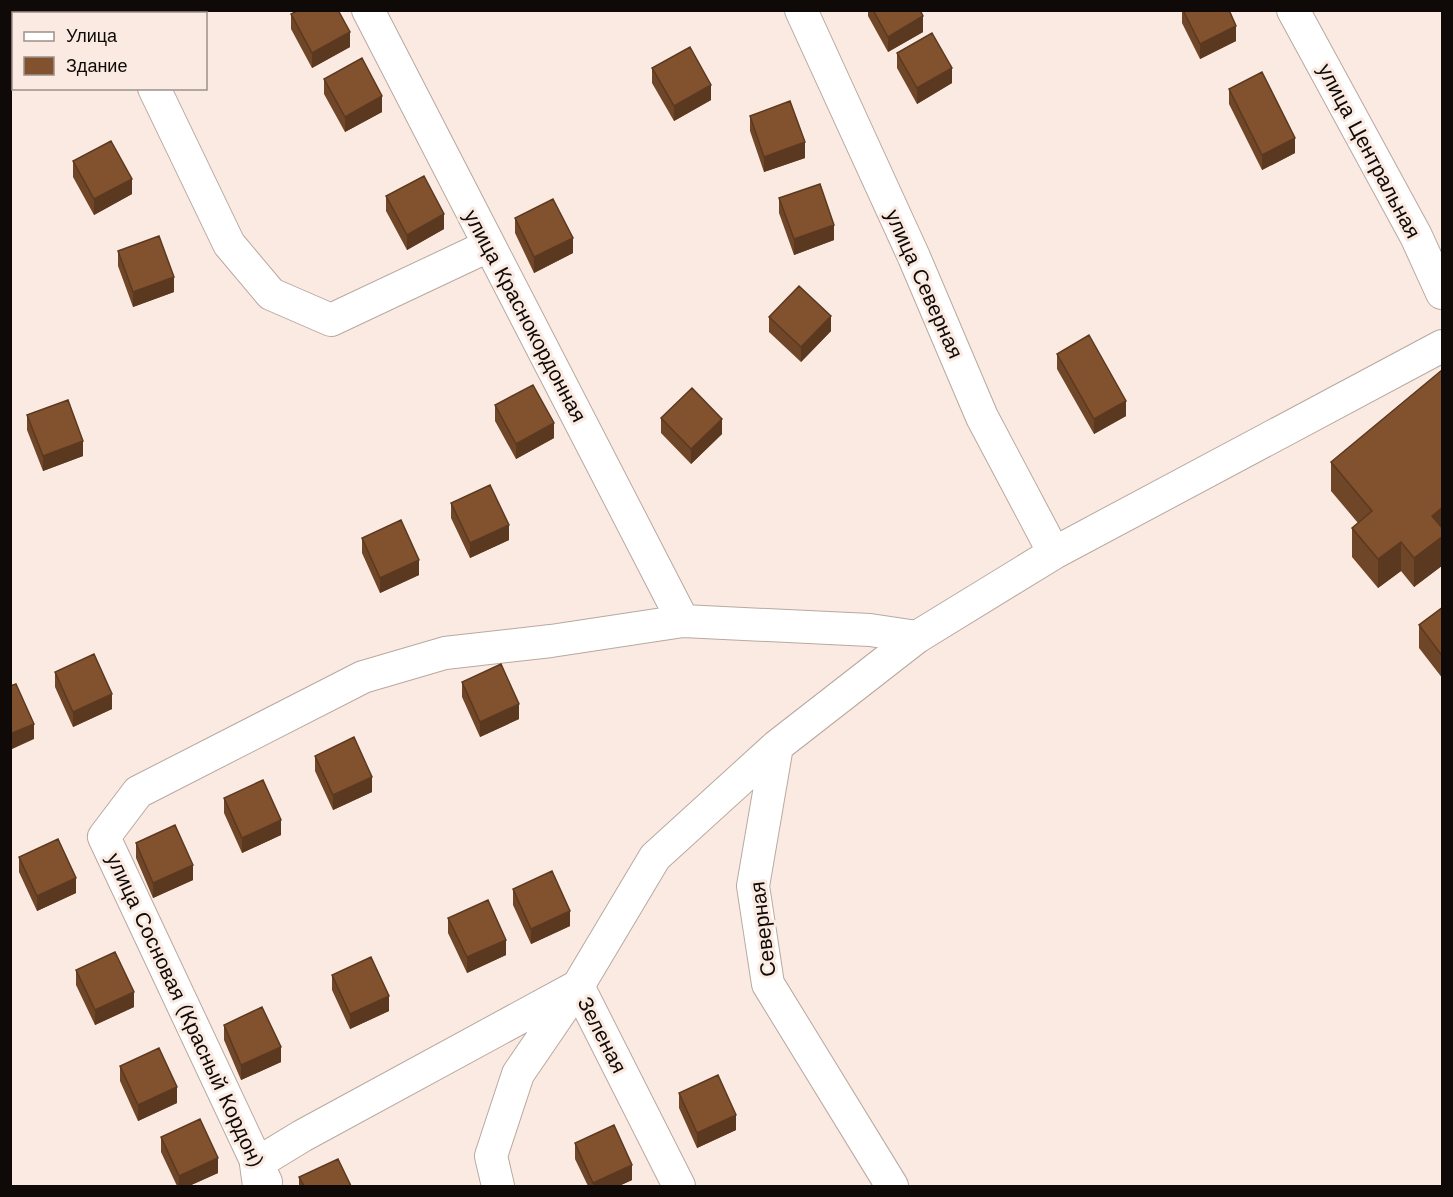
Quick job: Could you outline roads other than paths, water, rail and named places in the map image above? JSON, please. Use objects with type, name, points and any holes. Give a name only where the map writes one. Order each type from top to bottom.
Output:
[{"type":"street","name":"улица Краснокордонная","points":[[368,10],[683,621]]},
{"type":"street","name":"улица Северная","points":[[801,10],[914,257],[982,417],[1054,554]]},
{"type":"street","name":"улица Центральная","points":[[1293,10],[1416,236],[1443,293]]},
{"type":"street","points":[[155,90],[230,244],[271,294],[331,320],[488,246]]},
{"type":"street","points":[[261,1179],[302,1136],[578,986],[655,858],[777,747],[916,637],[1054,554],[1443,346]]},
{"type":"street","name":"улица Сосновая (Красный Кордон)","points":[[261,1179],[104,837],[138,792],[363,677],[445,652],[551,641],[683,621],[870,630],[916,637]]},
{"type":"street","name":"Северная","points":[[777,747],[753,886],[768,984],[892,1186]]},
{"type":"street","name":"Зеленая","points":[[498,1186],[491,1156],[518,1074],[578,986],[679,1186]]}]
